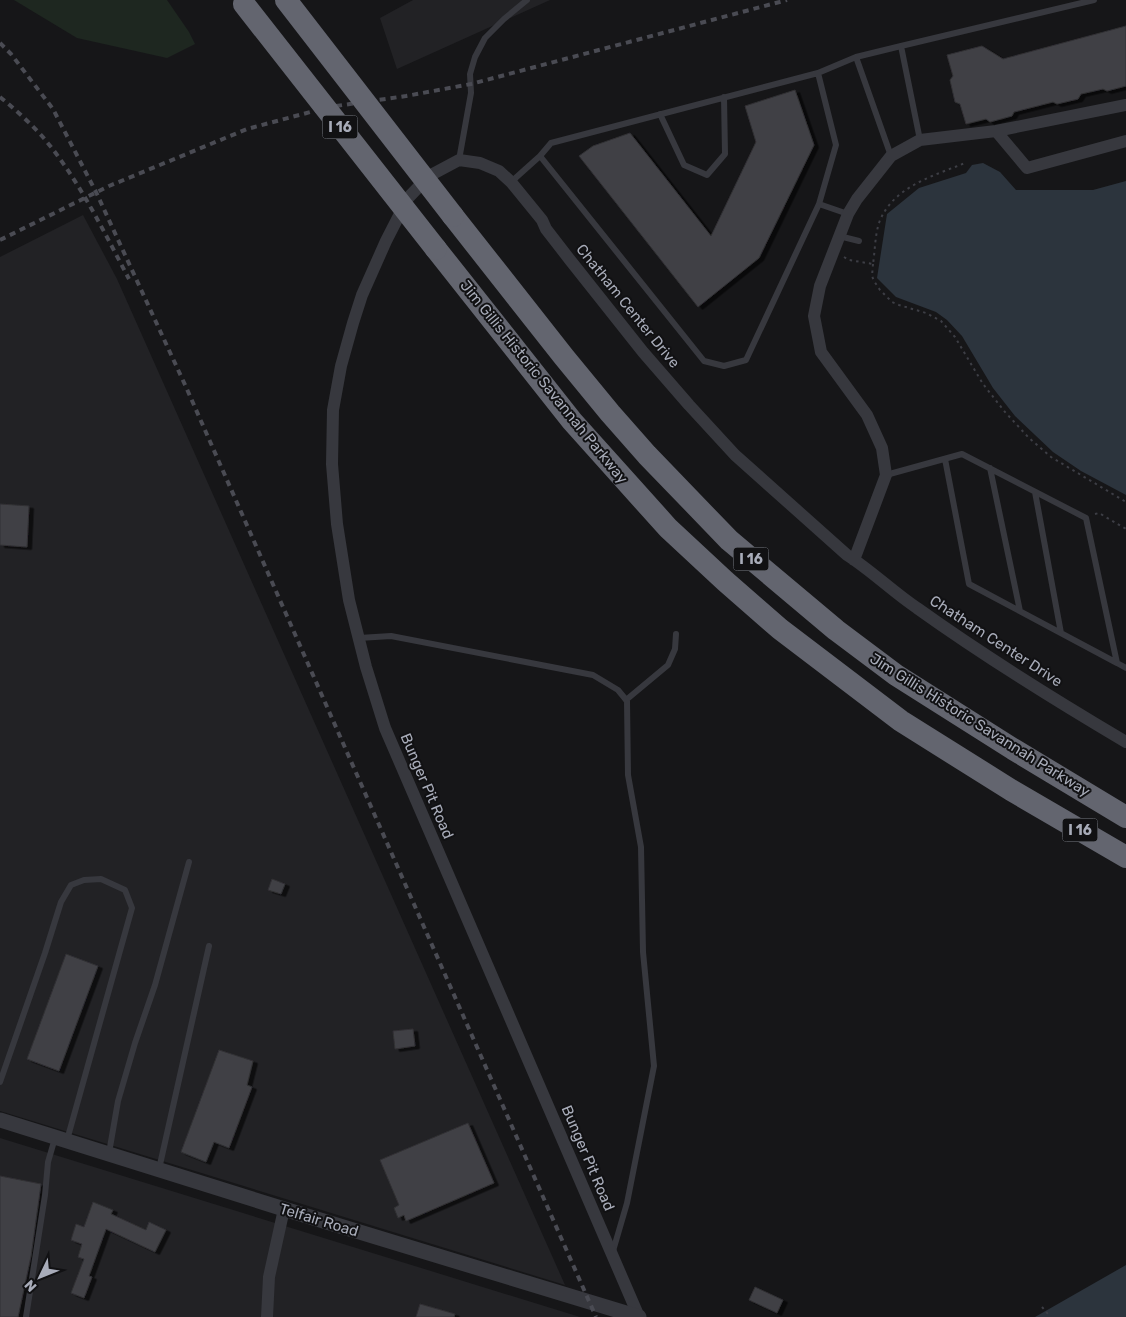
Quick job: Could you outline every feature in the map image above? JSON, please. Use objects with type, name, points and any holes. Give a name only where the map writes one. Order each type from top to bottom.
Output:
[{"type":"highway","name":"Jim Gillis Historic Savannah Parkway","points":[[286,0],[564,358],[647,455],[729,540],[836,630],[896,675],[1013,750],[1126,816]]},
{"type":"highway","name":"Jim Gillis Historic Savannah Parkway","points":[[242,2],[585,436],[668,528],[780,629],[901,720],[1012,790],[1126,857]]},
{"type":"street","points":[[854,560],[886,475],[882,448],[867,415],[821,352],[814,316],[820,286],[844,237],[848,214],[857,199],[891,156],[920,140],[996,131],[1126,105]]},
{"type":"street","points":[[996,131],[1027,168],[1126,141]]},
{"type":"street","name":"Chatham Center Drive","points":[[459,160],[480,162],[499,171],[511,182],[643,352],[689,405],[736,455],[847,555],[914,607],[976,649],[1126,742]]},
{"type":"street","name":"Bunger Pit Road","points":[[459,160],[429,176],[408,198],[362,295],[340,366],[333,410],[332,464],[349,600],[385,728],[639,1317]]},
{"type":"street","name":"Telfair Road","points":[[0,1120],[639,1317]]},
{"type":"street","points":[[267,1317],[269,1277],[284,1209]]},
{"type":"lane","points":[[459,160],[471,93],[470,74],[475,57],[486,38],[504,19],[527,0]]},
{"type":"lane","points":[[511,182],[540,156],[551,142],[818,73],[856,57],[1094,0]]},
{"type":"lane","points":[[901,46],[920,140]]},
{"type":"lane","points":[[856,57],[891,156]]},
{"type":"lane","points":[[540,156],[704,362],[724,366],[746,360],[819,204],[836,145],[818,73]]},
{"type":"lane","points":[[660,114],[684,165],[707,175],[725,154],[724,97]]},
{"type":"lane","points":[[819,204],[848,214]]},
{"type":"lane","points":[[844,237],[859,241]]},
{"type":"lane","points":[[886,475],[962,454],[1086,518],[1117,663]]},
{"type":"lane","points":[[945,459],[970,584],[1126,668]]},
{"type":"lane","points":[[990,468],[1020,611]]},
{"type":"lane","points":[[1035,492],[1061,632]]},
{"type":"lane","points":[[626,700],[668,665],[675,649],[676,634]]},
{"type":"lane","points":[[359,638],[391,636],[593,675],[618,690],[626,700],[628,775],[641,847],[643,952],[654,1066],[627,1203],[612,1255]]},
{"type":"lane","points":[[108,1154],[118,1101],[155,985],[189,862]]},
{"type":"lane","points":[[0,1082],[45,954],[61,902],[71,885],[84,880],[102,879],[125,890],[132,908],[61,1140],[48,1162],[45,1195],[26,1317]]},
{"type":"lane","points":[[159,1170],[209,946]]},
{"type":"path","points":[[965,163],[923,180],[893,199],[885,210],[879,224],[872,264],[874,281],[892,302],[926,313],[942,321],[956,337],[983,384],[1004,412],[1029,438],[1051,457],[1126,502]]},
{"type":"path","points":[[844,237],[844,258],[872,264]]},
{"type":"path","points":[[1086,518],[1099,513],[1126,529]]},
{"type":"path","points":[[1042,1307],[1048,1314]]},
{"type":"shaded area","points":[[14,0],[167,0],[195,44],[167,58],[77,38]]},
{"type":"shaded area","points":[[413,0],[550,0],[397,69],[380,18]]},
{"type":"shaded area","points":[[983,163],[1000,172],[1016,190],[1093,190],[1126,181],[1126,495],[1081,471],[1053,452],[1015,416],[993,388],[962,336],[947,320],[936,312],[896,297],[877,278],[887,214],[919,188],[966,173],[972,165]]},
{"type":"shaded area","points":[[83,215],[117,279],[565,1285],[0,1111],[0,257]]},
{"type":"shaded area","points":[[0,1138],[580,1317],[0,1317]]},
{"type":"shaded area","points":[[1126,1265],[1126,1317],[1035,1317]]},
{"type":"building","points":[[1126,26],[1126,86],[1107,91],[1103,89],[1081,94],[1078,99],[1057,104],[1053,102],[1014,112],[1012,116],[990,122],[986,119],[966,124],[960,104],[955,102],[950,80],[953,76],[947,55],[982,46],[1003,59]]},
{"type":"building","points":[[795,90],[814,145],[759,258],[698,307],[579,156],[593,146],[630,133],[711,236],[756,142],[745,106]]},
{"type":"building","points":[[0,504],[29,506],[27,547],[0,545]]},
{"type":"building","points":[[272,879],[285,884],[281,894],[268,890]]},
{"type":"building","points":[[66,954],[98,966],[59,1071],[27,1059]]},
{"type":"building","points":[[413,1029],[415,1046],[395,1049],[393,1031]]},
{"type":"building","points":[[219,1050],[253,1061],[247,1085],[252,1087],[229,1148],[214,1142],[206,1162],[181,1152]]},
{"type":"building","points":[[468,1123],[494,1183],[406,1221],[404,1215],[398,1218],[394,1208],[399,1205],[380,1160]]},
{"type":"building","points":[[0,1176],[41,1184],[31,1256],[18,1317],[0,1317]]},
{"type":"building","points":[[93,1202],[113,1210],[111,1214],[146,1230],[149,1222],[166,1230],[155,1252],[106,1229],[89,1276],[92,1277],[84,1298],[71,1293],[84,1259],[78,1257],[82,1244],[71,1240],[76,1224],[84,1227]]},
{"type":"building","points":[[755,1287],[783,1300],[777,1313],[749,1300]]},
{"type":"building","points":[[420,1304],[455,1314],[454,1317],[416,1317]]},
{"type":"railway","points":[[0,240],[109,186],[247,129],[329,107],[471,84],[787,0]]},
{"type":"railway","points":[[0,43],[11,54],[53,109],[96,192],[186,387],[596,1317]]},
{"type":"railway","points":[[0,97],[22,116],[55,152],[89,205],[129,279]]}]
